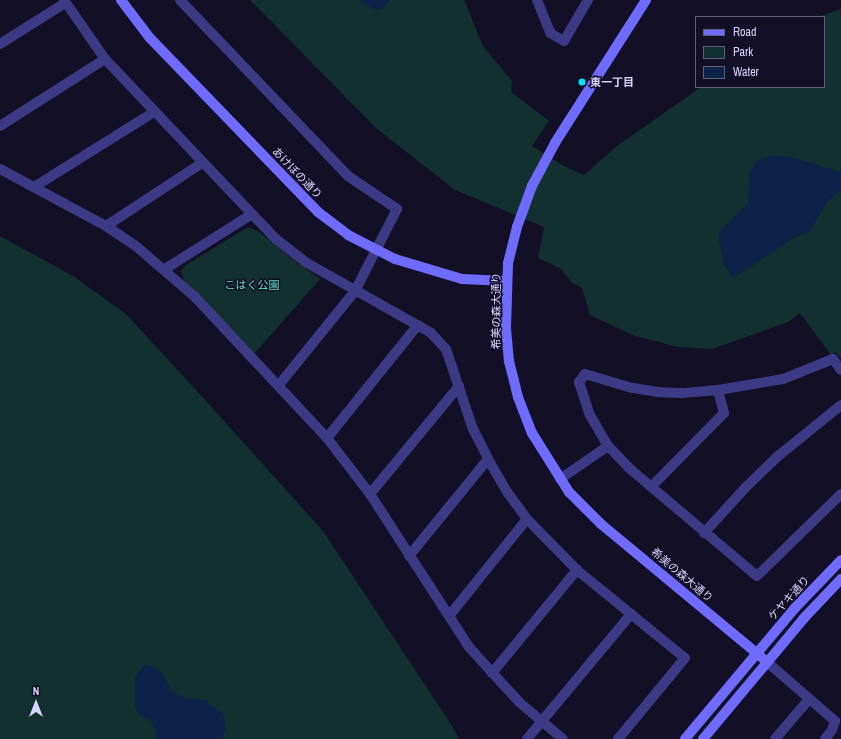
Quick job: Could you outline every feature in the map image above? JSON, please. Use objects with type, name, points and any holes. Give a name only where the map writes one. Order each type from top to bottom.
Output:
[{"type":"street","name":"あけぼの通り","points":[[121,0],[150,38],[318,212],[348,235],[395,259],[462,279],[507,281]]},
{"type":"street","points":[[180,0],[348,176],[397,209],[355,291],[278,386]]},
{"type":"street","points":[[537,0],[550,33],[564,41],[588,0]]},
{"type":"street","name":"希美の森大通り","points":[[646,0],[556,143],[532,186],[516,227],[508,264],[507,281],[506,328],[509,361],[515,386],[532,433],[560,479],[570,492],[601,524],[767,662]]},
{"type":"street","points":[[0,44],[64,2],[105,59],[276,239],[307,263],[431,332],[446,349],[473,429],[488,459],[508,493],[527,519],[577,570],[685,658],[618,739]]},
{"type":"street","points":[[0,126],[105,59]]},
{"type":"street","points":[[34,187],[154,112]]},
{"type":"street","points":[[106,226],[202,162]]},
{"type":"street","points":[[0,168],[106,226],[165,269],[195,297],[327,438],[370,494],[469,647],[519,702],[563,739]]},
{"type":"street","points":[[165,269],[252,214]]},
{"type":"street","points":[[327,438],[418,325]]},
{"type":"street","points":[[841,370],[833,359],[783,379],[718,390],[682,393],[658,392],[632,388],[585,374],[579,382],[583,398],[590,414],[608,446],[629,468],[704,533],[757,576],[841,494]]},
{"type":"street","points":[[370,494],[459,386]]},
{"type":"street","points":[[651,487],[724,413],[718,390]]},
{"type":"street","points":[[704,533],[751,482],[777,457],[841,405]]},
{"type":"street","points":[[560,479],[608,446]]},
{"type":"street","points":[[409,556],[488,459]]},
{"type":"street","points":[[449,616],[527,519]]},
{"type":"street","name":"ケヤキ通り","points":[[756,653],[795,608],[841,560]]},
{"type":"street","points":[[492,673],[577,570]]},
{"type":"street","points":[[703,739],[804,618],[841,579]]},
{"type":"street","points":[[528,739],[631,614]]},
{"type":"street","points":[[685,739],[756,653]]},
{"type":"street","points":[[767,662],[834,721],[832,730],[825,739]]},
{"type":"street","points":[[775,739],[809,698]]},
{"type":"green space","points":[[250,0],[464,0],[483,46],[512,81],[511,92],[549,121],[532,146],[564,166],[584,175],[617,146],[700,88],[825,88],[825,16],[820,16],[841,9],[841,359],[836,352],[831,355],[800,313],[788,322],[712,349],[678,347],[635,336],[590,315],[582,288],[571,282],[561,269],[538,258],[544,227],[455,190],[376,128]]},
{"type":"green space","name":"こはく公園","points":[[248,227],[258,231],[292,259],[320,279],[254,354],[184,281],[181,271],[186,265]]},
{"type":"green space","points":[[0,236],[73,276],[126,314],[197,391],[323,531],[451,724],[459,739],[0,739]]},
{"type":"water","points":[[360,0],[389,0],[389,2],[382,9],[374,10]]},
{"type":"water","points":[[772,155],[791,157],[841,172],[841,189],[828,201],[810,231],[795,237],[734,278],[724,266],[719,232],[748,203],[750,171],[757,161]]},
{"type":"water","points":[[144,665],[154,667],[162,673],[171,690],[184,698],[205,700],[223,714],[226,729],[222,739],[156,739],[156,731],[151,721],[138,714],[135,706],[135,677]]},
{"type":"place","name":"東一丁目","points":[[582,82]]}]
